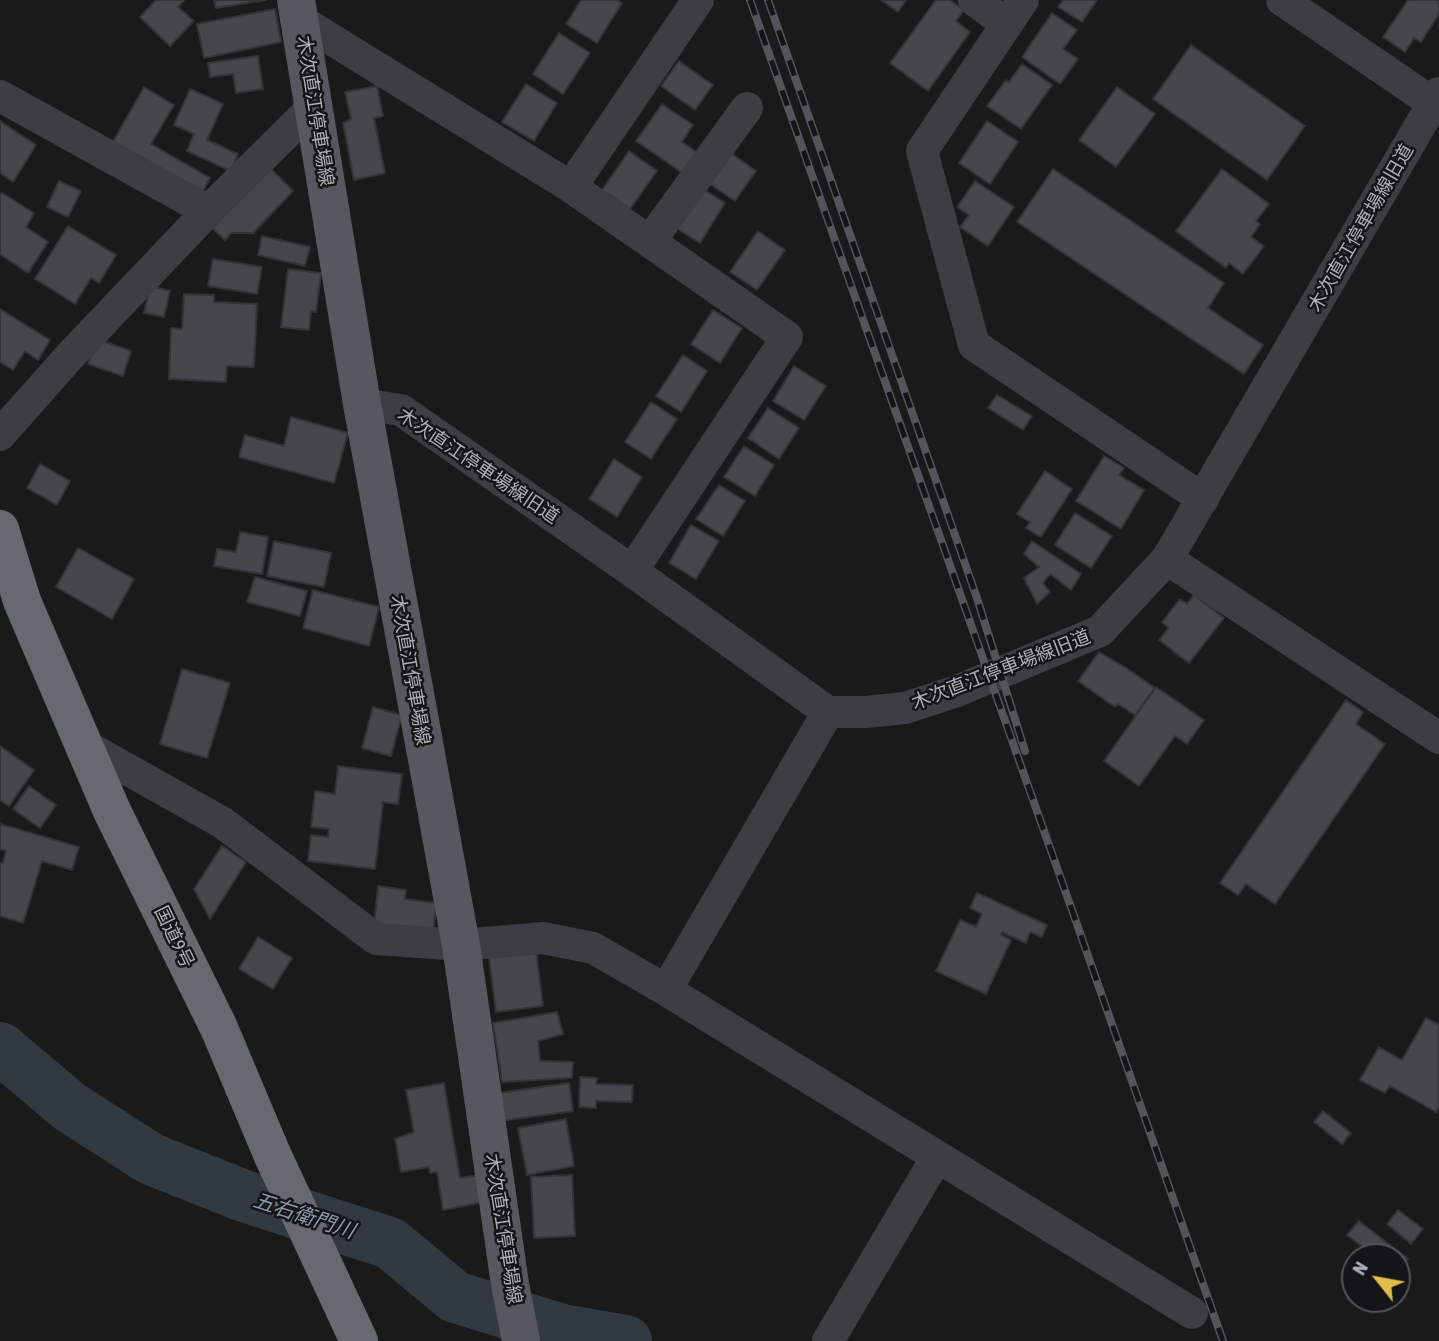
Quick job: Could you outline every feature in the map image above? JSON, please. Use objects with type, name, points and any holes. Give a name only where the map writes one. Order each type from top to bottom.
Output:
[{"type":"highway","name":"国道9号","points":[[0,528],[22,601],[112,811],[219,1028],[272,1154],[359,1341]]},
{"type":"main road","name":"木次直江停車場線","points":[[298,10],[362,404],[461,945],[510,1284],[521,1341]]},
{"type":"street","points":[[571,187],[698,0]]},
{"type":"street","points":[[974,0],[1015,12],[922,151],[974,345],[1203,499]]},
{"type":"street","points":[[1282,0],[1436,98]]},
{"type":"street","points":[[298,10],[571,187],[787,337],[632,571]]},
{"type":"street","points":[[0,96],[208,211]]},
{"type":"street","name":"木次直江停車場線旧道","points":[[362,404],[401,410],[828,712],[905,708],[957,691],[1100,631],[1167,559],[1436,98]]},
{"type":"street","points":[[0,435],[69,356],[208,211],[314,106]]},
{"type":"street","points":[[650,241],[747,108]]},
{"type":"street","points":[[1167,559],[1439,738]]},
{"type":"street","points":[[666,990],[828,712]]},
{"type":"street","points":[[84,745],[223,823],[376,939],[461,945],[543,938],[593,948],[1192,1312]]},
{"type":"street","points":[[828,1341],[937,1157]]},
{"type":"building","points":[[156,0],[184,0],[178,7],[194,21],[170,46],[140,17]]},
{"type":"building","points":[[214,0],[266,0],[216,8]]},
{"type":"building","points":[[581,0],[617,0],[622,3],[597,43],[566,24]]},
{"type":"building","points":[[881,0],[906,0],[898,12]]},
{"type":"building","points":[[936,0],[950,0],[964,10],[956,21],[970,32],[928,91],[890,63]]},
{"type":"building","points":[[1063,0],[1097,0],[1082,22],[1058,7]]},
{"type":"building","points":[[1408,0],[1436,0],[1439,2],[1439,14],[1421,42],[1414,38],[1405,52],[1383,37]]},
{"type":"building","points":[[275,9],[281,42],[204,58],[197,24]]},
{"type":"building","points":[[1052,13],[1077,30],[1063,49],[1078,59],[1060,84],[1022,57]]},
{"type":"building","points":[[559,33],[590,53],[563,94],[533,74]]},
{"type":"building","points":[[1191,45],[1305,126],[1267,180],[1153,99]]},
{"type":"building","points":[[258,56],[263,89],[236,93],[233,74],[210,77],[208,63]]},
{"type":"building","points":[[679,61],[713,85],[695,110],[661,86]]},
{"type":"building","points":[[1022,64],[1052,85],[1021,129],[987,106]]},
{"type":"building","points":[[526,84],[557,103],[534,141],[502,122]]},
{"type":"building","points":[[377,86],[383,116],[374,118],[385,173],[354,180],[343,123],[351,119],[345,92]]},
{"type":"building","points":[[144,87],[174,105],[151,144],[210,178],[199,199],[110,147]]},
{"type":"building","points":[[1117,87],[1155,114],[1116,167],[1079,140]]},
{"type":"building","points":[[190,89],[223,104],[207,140],[238,154],[231,171],[187,151],[194,134],[174,125]]},
{"type":"building","points":[[662,104],[693,125],[682,142],[698,153],[684,174],[636,141]]},
{"type":"building","points":[[0,121],[36,145],[13,182],[0,173]]},
{"type":"building","points":[[987,121],[1018,142],[990,184],[959,163]]},
{"type":"building","points":[[725,149],[756,171],[735,201],[704,180]]},
{"type":"building","points":[[629,151],[657,171],[630,209],[602,190]]},
{"type":"building","points":[[267,165],[293,191],[253,233],[231,233],[225,240],[210,226]]},
{"type":"building","points":[[1053,169],[1224,283],[1208,308],[1263,345],[1244,374],[1017,222]]},
{"type":"building","points":[[1222,169],[1269,204],[1256,221],[1260,224],[1251,237],[1264,246],[1243,274],[1229,263],[1226,268],[1176,231]]},
{"type":"building","points":[[59,181],[81,191],[68,217],[47,207]]},
{"type":"building","points":[[975,181],[1014,207],[988,246],[960,227],[969,215],[957,207]]},
{"type":"building","points":[[695,184],[725,203],[700,243],[670,224]]},
{"type":"building","points":[[2,193],[34,213],[26,227],[48,242],[28,273],[0,254]]},
{"type":"building","points":[[68,226],[116,255],[99,283],[91,278],[75,304],[35,279]]},
{"type":"building","points":[[758,231],[785,250],[757,290],[730,272]]},
{"type":"building","points":[[262,236],[310,247],[305,266],[258,255]]},
{"type":"building","points":[[213,259],[262,267],[257,294],[208,286]]},
{"type":"building","points":[[288,269],[321,273],[316,312],[311,311],[309,330],[281,327]]},
{"type":"building","points":[[150,286],[170,291],[164,317],[144,313]]},
{"type":"building","points":[[184,294],[214,295],[214,302],[257,304],[254,367],[227,366],[226,382],[169,379],[171,328],[182,329]]},
{"type":"building","points":[[0,309],[50,340],[38,360],[25,351],[13,370],[0,362]]},
{"type":"building","points":[[713,310],[742,328],[720,363],[691,344]]},
{"type":"building","points":[[97,339],[131,351],[123,376],[88,364]]},
{"type":"building","points":[[683,355],[707,371],[681,412],[656,396]]},
{"type":"building","points":[[794,366],[826,386],[804,420],[773,401]]},
{"type":"building","points":[[997,395],[1032,416],[1023,430],[988,408]]},
{"type":"building","points":[[651,402],[677,419],[651,459],[625,442]]},
{"type":"building","points":[[768,408],[799,428],[779,459],[748,438]]},
{"type":"building","points":[[291,417],[348,433],[334,483],[239,457],[245,435],[284,446]]},
{"type":"building","points":[[744,446],[774,465],[755,496],[724,477]]},
{"type":"building","points":[[1104,456],[1124,468],[1119,475],[1144,490],[1121,529],[1076,501]]},
{"type":"building","points":[[614,459],[642,477],[617,517],[589,499]]},
{"type":"building","points":[[40,464],[70,481],[57,505],[27,488]]},
{"type":"building","points":[[1045,471],[1072,489],[1041,537],[1026,528],[1030,522],[1017,514]]},
{"type":"building","points":[[719,485],[745,501],[723,536],[696,519]]},
{"type":"building","points":[[1075,513],[1112,536],[1091,568],[1055,545]]},
{"type":"building","points":[[691,525],[719,541],[696,579],[669,563]]},
{"type":"building","points":[[240,532],[268,537],[262,574],[214,566],[217,549],[236,552]]},
{"type":"building","points":[[274,541],[331,553],[324,587],[267,576]]},
{"type":"building","points":[[1032,541],[1081,574],[1071,590],[1050,574],[1043,583],[1050,592],[1037,604],[1024,578],[1039,567],[1024,554]]},
{"type":"building","points":[[78,548],[134,579],[112,619],[56,587]]},
{"type":"building","points":[[255,577],[307,591],[300,616],[247,602]]},
{"type":"building","points":[[313,590],[379,607],[369,646],[303,628]]},
{"type":"building","points":[[1194,595],[1224,618],[1189,663],[1159,640],[1169,628],[1162,622],[1180,599],[1187,604]]},
{"type":"building","points":[[1099,652],[1155,688],[1135,715],[1118,704],[1115,707],[1078,681]]},
{"type":"building","points":[[182,669],[230,683],[207,758],[160,744]]},
{"type":"building","points":[[1156,687],[1204,720],[1187,744],[1175,736],[1139,786],[1104,761]]},
{"type":"building","points":[[1346,700],[1363,712],[1356,724],[1385,744],[1275,904],[1246,884],[1238,895],[1220,883]]},
{"type":"building","points":[[373,707],[402,715],[391,756],[362,748]]},
{"type":"building","points":[[0,746],[34,770],[9,806],[0,800]]},
{"type":"building","points":[[338,766],[402,774],[398,804],[383,802],[375,869],[308,861],[311,835],[328,837],[329,829],[311,827],[315,791],[335,794]]},
{"type":"building","points":[[29,786],[56,805],[40,828],[13,809]]},
{"type":"building","points":[[0,824],[79,847],[72,870],[42,861],[23,923],[0,916],[0,863],[3,863],[6,851],[0,849]]},
{"type":"building","points":[[222,846],[246,862],[210,919],[194,889]]},
{"type":"building","points":[[378,886],[406,890],[405,899],[437,903],[433,931],[374,925]]},
{"type":"building","points":[[977,893],[1047,925],[1042,937],[1030,932],[1026,943],[1002,932],[1001,935],[1011,940],[986,994],[936,971],[960,920],[976,927],[982,914],[970,908]]},
{"type":"building","points":[[258,937],[292,958],[273,989],[239,969]]},
{"type":"building","points":[[536,951],[543,1006],[496,1012],[489,957]]},
{"type":"building","points":[[557,1012],[563,1034],[538,1041],[540,1061],[573,1062],[572,1078],[502,1082],[493,1023]]},
{"type":"building","points":[[1426,1018],[1439,1025],[1439,1106],[1436,1112],[1390,1086],[1385,1093],[1360,1080],[1379,1047],[1402,1060]]},
{"type":"building","points":[[580,1077],[597,1078],[596,1084],[633,1085],[632,1102],[596,1101],[596,1108],[579,1107]]},
{"type":"building","points":[[444,1083],[460,1178],[479,1175],[484,1202],[443,1210],[437,1172],[430,1173],[429,1167],[401,1172],[395,1139],[414,1132],[406,1090]]},
{"type":"building","points":[[569,1083],[573,1111],[501,1121],[498,1093]]},
{"type":"building","points":[[1323,1111],[1351,1133],[1342,1144],[1314,1122]]},
{"type":"building","points":[[566,1119],[574,1166],[527,1175],[518,1128]]},
{"type":"building","points":[[572,1175],[575,1236],[534,1238],[531,1177]]},
{"type":"building","points":[[1398,1210],[1423,1229],[1411,1244],[1387,1224]]},
{"type":"building","points":[[1359,1221],[1387,1243],[1358,1243],[1347,1235]]},
{"type":"waterway","name":"五右衛門川","points":[[0,1048],[70,1107],[151,1159],[244,1196],[390,1243],[455,1297],[563,1330],[626,1341]]},
{"type":"railway","points":[[750,0],[1223,1341]]},
{"type":"railway","points":[[768,0],[977,598],[1025,751]]}]
